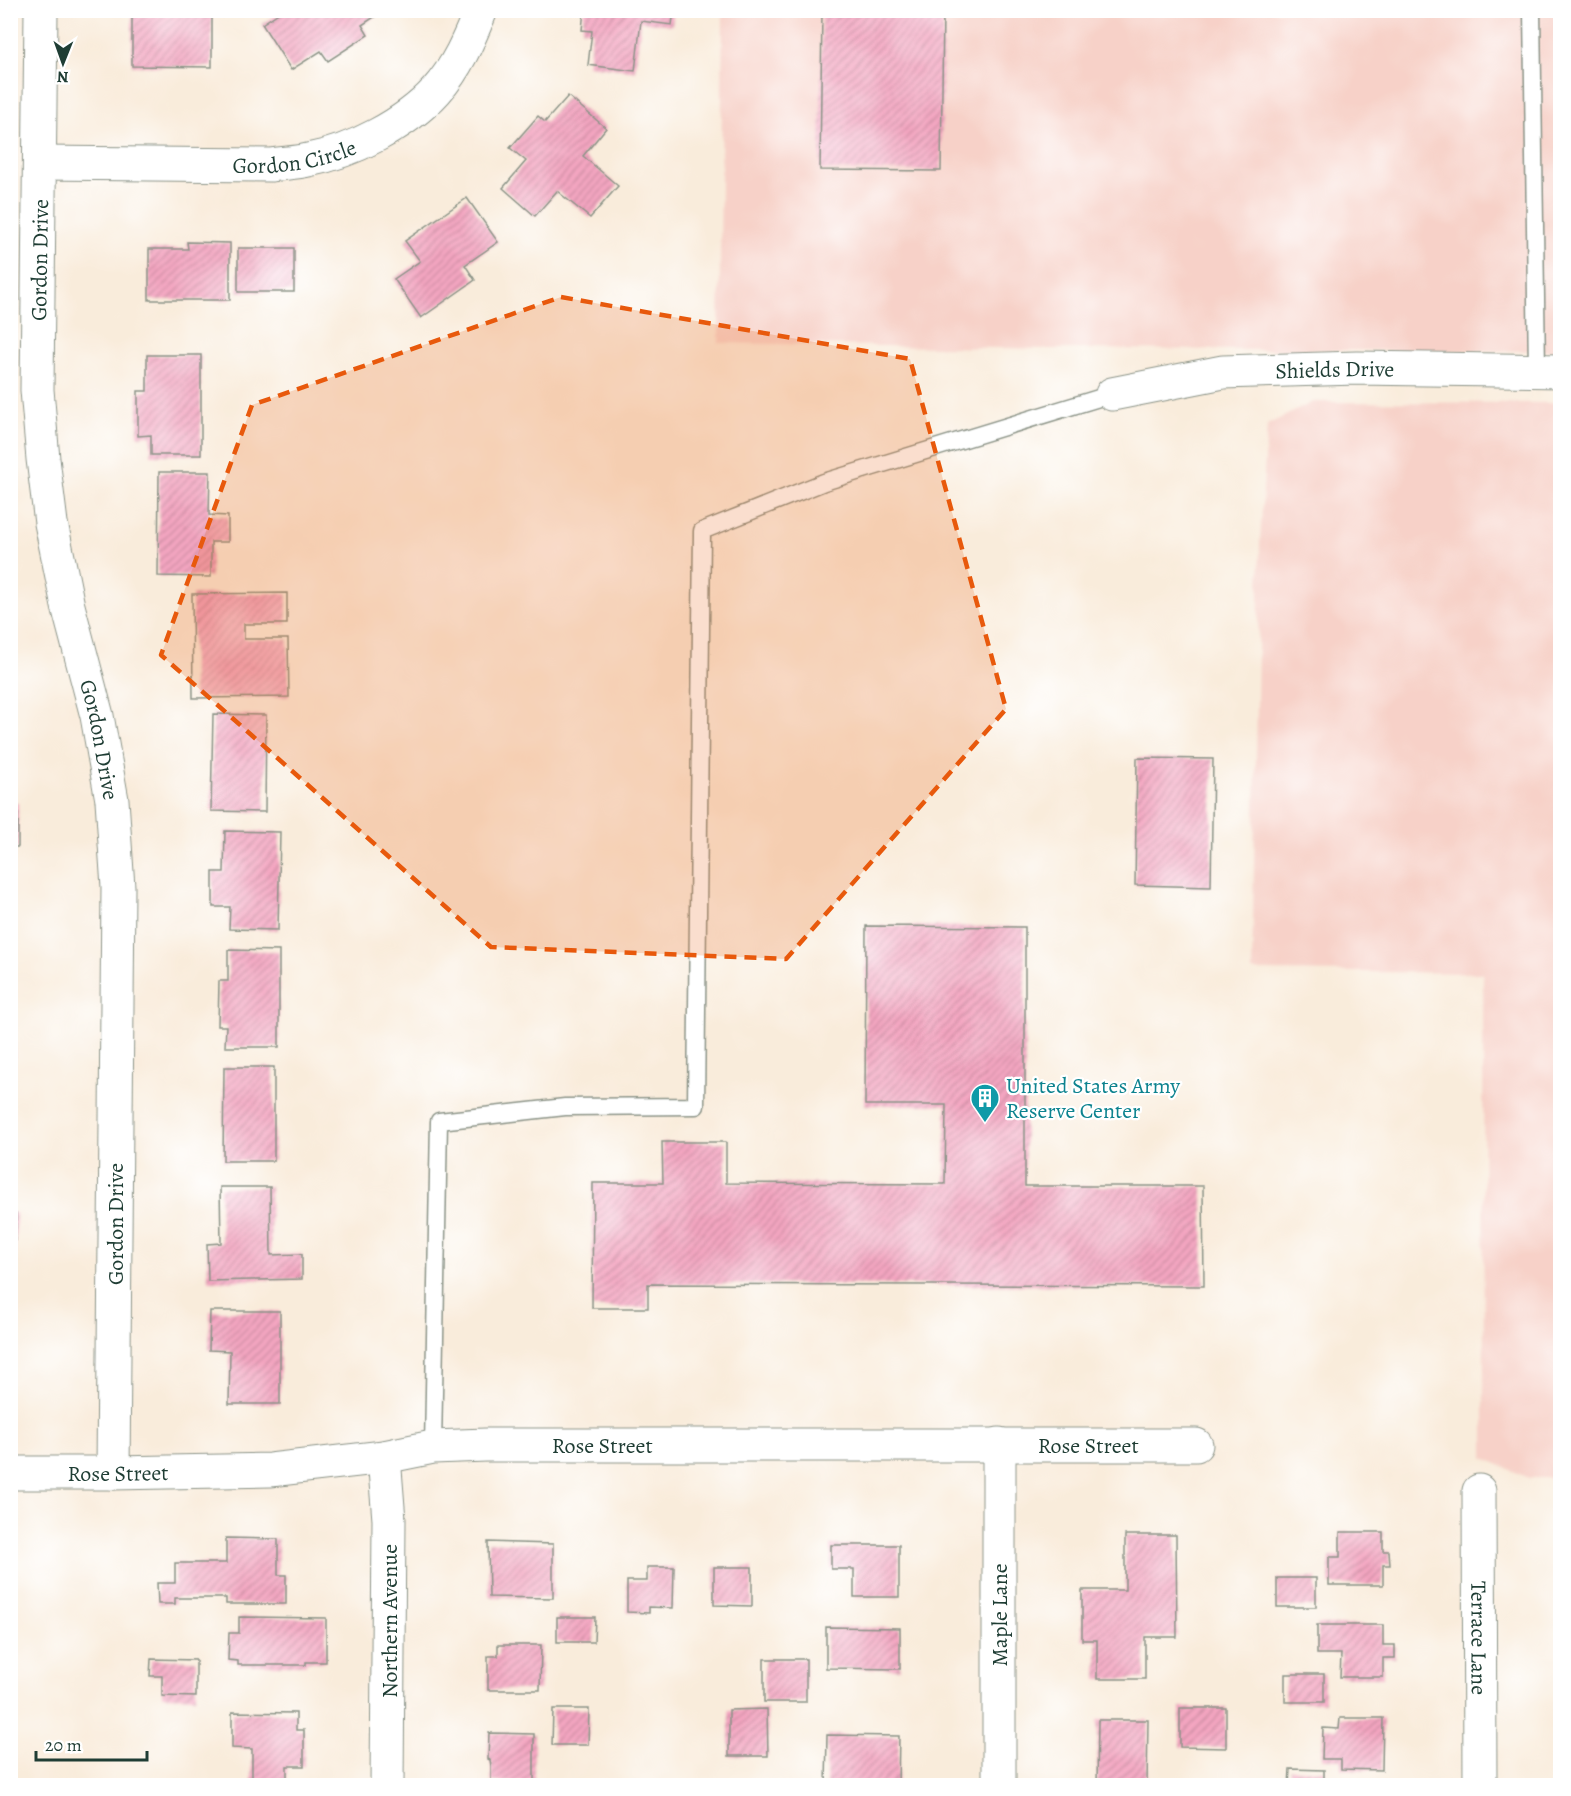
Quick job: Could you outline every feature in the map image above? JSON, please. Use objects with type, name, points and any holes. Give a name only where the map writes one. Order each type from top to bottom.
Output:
[{"type":"street","name":"Gordon Drive","points":[[41,10],[38,390],[43,459],[51,523],[68,606],[99,726],[112,800],[118,887],[113,1473]]},
{"type":"street","name":"Gordon Circle","points":[[40,162],[271,165],[308,160],[345,150],[366,141],[405,118],[436,91],[463,52],[481,10]]},
{"type":"street","name":"Shields Drive","points":[[1112,394],[1223,372],[1357,368],[1549,371]]},
{"type":"street","name":"Maple Lane","points":[[999,1444],[999,1785]]},
{"type":"street","name":"Rose Street","points":[[10,1473],[270,1470],[433,1448],[486,1445],[1196,1445]]},
{"type":"street","name":"Northern Avenue","points":[[384,1456],[389,1520],[387,1785]]},
{"type":"street","name":"Terrace Lane","points":[[1479,1491],[1480,1785]]},
{"type":"lane","points":[[1532,10],[1549,371]]},
{"type":"lane","points":[[433,1448],[440,1120],[565,1107],[696,1106],[702,531],[824,482],[1112,394]]},
{"type":"highlighted area","points":[[561,297],[910,359],[1006,709],[786,959],[491,947],[161,655],[252,405]]},
{"type":"shaded area","points":[[723,11],[1560,11],[1560,351],[1044,349],[719,343]]},
{"type":"shaded area","points":[[1313,402],[1560,403],[1560,1478],[1529,1478],[1484,1458],[1483,973],[1252,971],[1260,542],[1267,425]]},
{"type":"building","points":[[283,10],[385,10],[362,25],[368,35],[328,61],[321,51],[291,70],[262,24]]},
{"type":"building","points":[[584,10],[674,10],[672,25],[641,21],[635,71],[588,65],[592,31],[582,30]]},
{"type":"building","points":[[822,10],[943,10],[941,171],[820,170]]},
{"type":"building","points":[[132,15],[212,15],[212,67],[132,66]]},
{"type":"building","points":[[568,96],[606,128],[583,156],[618,186],[590,218],[557,191],[535,216],[503,188],[526,161],[510,148],[538,116],[545,122]]},
{"type":"building","points":[[467,198],[498,242],[465,265],[475,280],[421,318],[394,279],[420,261],[405,241]]},
{"type":"building","points":[[187,242],[230,243],[230,300],[149,300],[149,249],[188,249]]},
{"type":"building","points":[[238,248],[294,248],[294,292],[238,292]]},
{"type":"building","points":[[147,355],[201,355],[201,455],[151,455],[151,435],[138,436],[138,391],[147,391]]},
{"type":"building","points":[[159,472],[210,472],[209,515],[228,516],[228,542],[211,542],[211,577],[158,576]]},
{"type":"building","points":[[287,593],[287,624],[244,624],[244,639],[288,639],[289,697],[193,698],[192,594]]},
{"type":"building","points":[[213,714],[266,715],[265,812],[211,811]]},
{"type":"building","points":[[1137,758],[1213,759],[1211,887],[1135,885]]},
{"type":"building","points":[[10,803],[18,803],[18,847],[10,847]]},
{"type":"building","points":[[225,831],[280,832],[278,930],[229,929],[230,907],[213,907],[213,872],[224,872]]},
{"type":"building","name":"United States Army Reserve Center","points":[[866,926],[1025,927],[1025,1186],[1203,1186],[1204,1286],[648,1284],[648,1308],[592,1308],[593,1183],[663,1183],[662,1142],[726,1142],[726,1183],[945,1184],[946,1105],[865,1105]]},
{"type":"building","points":[[228,950],[279,951],[279,1047],[225,1047],[226,1026],[218,1026],[219,981],[228,981]]},
{"type":"building","points":[[10,1020],[15,1020],[14,1082],[10,1082]]},
{"type":"building","points":[[224,1067],[274,1067],[274,1161],[223,1161]]},
{"type":"building","points":[[220,1187],[270,1187],[271,1255],[302,1254],[302,1279],[208,1281],[207,1244],[221,1243]]},
{"type":"building","points":[[10,1213],[16,1213],[15,1254],[10,1254]]},
{"type":"building","points":[[210,1311],[280,1311],[280,1404],[229,1404],[230,1351],[209,1350]]},
{"type":"building","points":[[1340,1532],[1383,1532],[1383,1551],[1389,1551],[1390,1565],[1383,1565],[1383,1585],[1329,1585],[1329,1557],[1340,1557]]},
{"type":"building","points":[[1125,1535],[1176,1535],[1177,1637],[1145,1637],[1145,1679],[1097,1679],[1097,1640],[1082,1640],[1082,1590],[1125,1590]]},
{"type":"building","points":[[226,1538],[278,1539],[278,1575],[286,1575],[286,1604],[226,1604],[226,1598],[175,1598],[175,1604],[158,1604],[157,1583],[175,1583],[175,1563],[226,1563]]},
{"type":"building","points":[[488,1542],[553,1544],[553,1598],[489,1597]]},
{"type":"building","points":[[831,1545],[899,1545],[899,1597],[854,1597],[854,1569],[831,1569]]},
{"type":"building","points":[[647,1567],[674,1567],[673,1608],[649,1607],[649,1613],[627,1612],[627,1581],[647,1581]]},
{"type":"building","points":[[714,1567],[752,1567],[752,1606],[714,1605]]},
{"type":"building","points":[[1277,1578],[1316,1578],[1316,1607],[1277,1607]]},
{"type":"building","points":[[239,1617],[326,1618],[326,1662],[306,1662],[306,1665],[238,1665],[238,1661],[228,1660],[229,1633],[239,1633]]},
{"type":"building","points":[[557,1617],[595,1617],[594,1642],[557,1642]]},
{"type":"building","points":[[1317,1625],[1383,1625],[1383,1645],[1395,1645],[1395,1658],[1383,1658],[1383,1677],[1340,1677],[1341,1654],[1317,1654]]},
{"type":"building","points":[[826,1627],[900,1628],[900,1669],[826,1668]]},
{"type":"building","points":[[498,1645],[541,1645],[540,1690],[488,1690],[488,1656],[498,1656]]},
{"type":"building","points":[[151,1659],[196,1660],[196,1697],[162,1696],[162,1676],[150,1676]]},
{"type":"building","points":[[764,1659],[806,1659],[806,1702],[764,1702]]},
{"type":"building","points":[[1285,1674],[1324,1674],[1324,1702],[1285,1702]]},
{"type":"building","points":[[1180,1708],[1226,1708],[1226,1748],[1180,1747]]},
{"type":"building","points":[[553,1709],[589,1709],[588,1745],[552,1745]]},
{"type":"building","points":[[767,1709],[768,1756],[729,1756],[729,1710]]},
{"type":"building","points":[[232,1712],[296,1713],[296,1730],[304,1730],[304,1766],[287,1766],[287,1786],[252,1786],[252,1749],[232,1748]]},
{"type":"building","points":[[1340,1718],[1383,1718],[1382,1770],[1341,1769],[1341,1759],[1322,1759],[1323,1728],[1339,1729]]},
{"type":"building","points":[[1098,1720],[1148,1720],[1147,1786],[1097,1786]]},
{"type":"building","points":[[489,1733],[534,1734],[534,1783],[491,1782],[491,1766],[488,1759]]},
{"type":"building","points":[[827,1735],[899,1736],[898,1786],[826,1785]]},
{"type":"building","points":[[1290,1769],[1324,1770],[1324,1786],[1289,1786]]},
{"type":"place","name":"United States Army Reserve Center","points":[[985,1124]]}]
